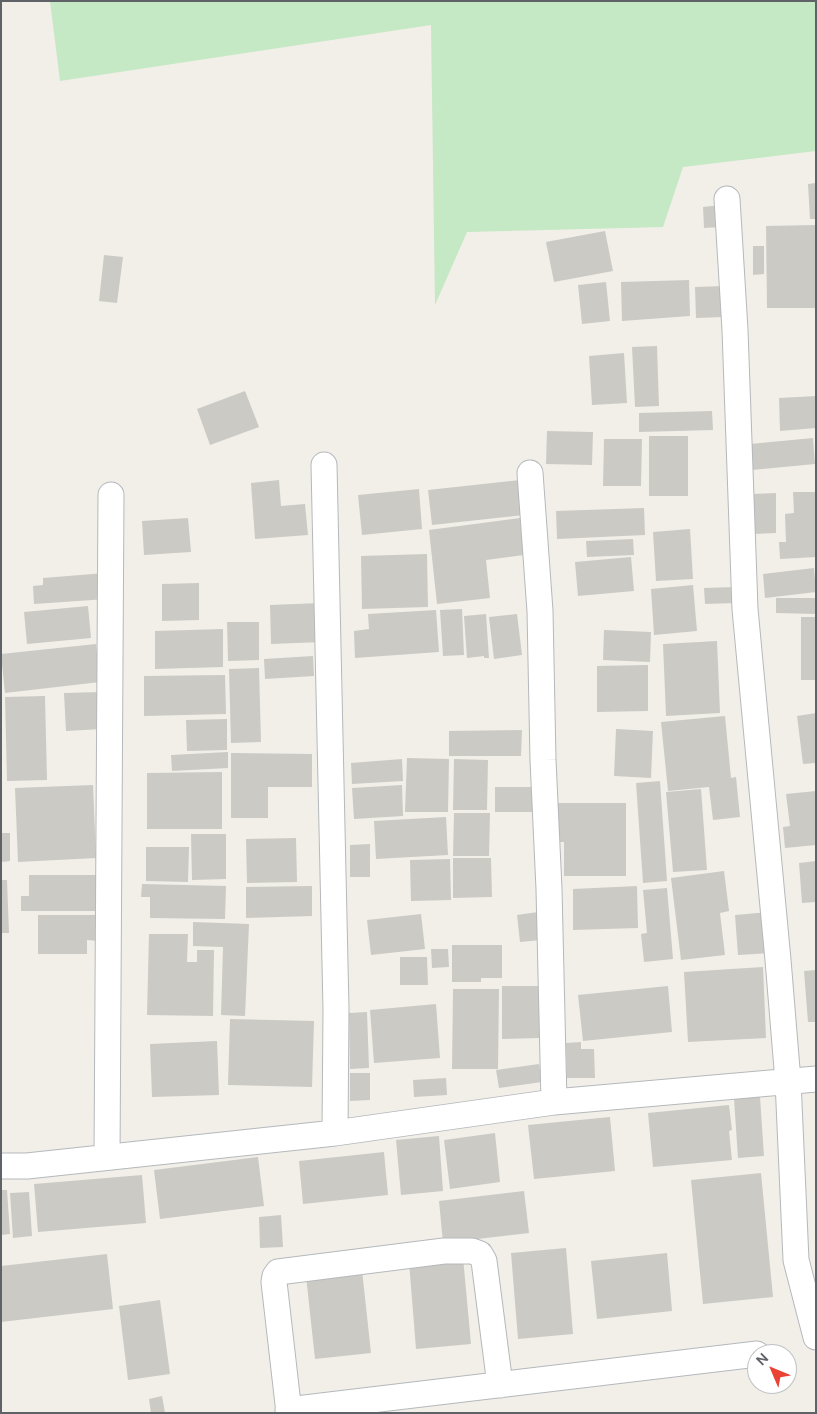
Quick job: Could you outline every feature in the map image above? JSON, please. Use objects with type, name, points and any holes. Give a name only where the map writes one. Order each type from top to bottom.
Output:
[{"type":"street","points":[[727,199],[735,330],[746,609],[788,1081],[796,1260],[816,1337]]},
{"type":"street","points":[[324,466],[336,1009],[336,1133]]},
{"type":"street","points":[[530,473],[540,610],[543,760],[550,889],[554,1102]]},
{"type":"street","points":[[107,1156],[111,495]]},
{"type":"street","points":[[1,1166],[27,1166],[336,1133],[554,1102],[816,1079]]},
{"type":"street","points":[[500,1385],[484,1261],[480,1254],[472,1251],[444,1251],[278,1272],[275,1276],[274,1282],[289,1411],[747,1356]]},
{"type":"green space","points":[[50,1],[816,1],[816,151],[683,167],[663,227],[467,232],[435,305],[431,25],[60,81]]},
{"type":"building","points":[[816,183],[816,219],[810,219],[808,184]]},
{"type":"building","points":[[721,205],[722,227],[704,228],[703,207]]},
{"type":"building","points":[[816,225],[816,308],[767,308],[766,226]]},
{"type":"building","points":[[605,231],[613,271],[554,282],[546,242]]},
{"type":"building","points":[[753,246],[764,246],[764,274],[753,275]]},
{"type":"building","points":[[104,255],[123,257],[117,303],[99,301]]},
{"type":"building","points":[[689,280],[690,316],[622,321],[621,282]]},
{"type":"building","points":[[606,282],[610,321],[582,324],[578,285]]},
{"type":"building","points":[[723,286],[723,317],[696,318],[695,287]]},
{"type":"building","points":[[657,346],[659,406],[635,407],[632,347]]},
{"type":"building","points":[[624,353],[627,403],[592,405],[589,356]]},
{"type":"building","points":[[245,391],[259,427],[210,445],[197,409]]},
{"type":"building","points":[[816,396],[816,428],[780,431],[779,398]]},
{"type":"building","points":[[712,411],[713,430],[639,432],[639,413]]},
{"type":"building","points":[[547,431],[593,432],[592,465],[546,464]]},
{"type":"building","points":[[649,436],[688,436],[688,496],[649,496]]},
{"type":"building","points":[[813,438],[815,464],[752,470],[750,444]]},
{"type":"building","points":[[604,439],[642,439],[641,486],[603,486]]},
{"type":"building","points":[[279,480],[281,506],[305,504],[308,535],[255,539],[251,483]]},
{"type":"building","points":[[520,480],[524,515],[432,525],[428,490]]},
{"type":"building","points":[[419,489],[422,529],[362,535],[358,495]]},
{"type":"building","points":[[793,492],[816,492],[816,557],[780,559],[779,542],[786,542],[785,514],[794,513]]},
{"type":"building","points":[[776,493],[776,533],[753,534],[752,494]]},
{"type":"building","points":[[644,508],[645,535],[557,539],[556,511]]},
{"type":"building","points":[[188,518],[191,552],[144,555],[142,521]]},
{"type":"building","points":[[520,518],[524,555],[486,560],[490,598],[437,604],[429,530]]},
{"type":"building","points":[[690,529],[693,579],[656,581],[653,532]]},
{"type":"building","points":[[633,539],[634,555],[587,557],[586,541]]},
{"type":"building","points":[[427,554],[428,607],[362,609],[361,556]]},
{"type":"building","points":[[631,557],[634,591],[578,596],[575,562]]},
{"type":"building","points":[[814,568],[816,592],[765,598],[763,574]]},
{"type":"building","points":[[105,573],[107,599],[34,604],[33,586],[43,585],[43,578]]},
{"type":"building","points":[[199,583],[199,620],[162,621],[162,584]]},
{"type":"building","points":[[693,585],[697,631],[654,635],[651,589]]},
{"type":"building","points":[[736,587],[736,603],[705,604],[704,588]]},
{"type":"building","points":[[776,598],[816,598],[816,614],[776,613]]},
{"type":"building","points":[[321,603],[322,642],[271,644],[270,605]]},
{"type":"building","points":[[88,606],[91,638],[27,644],[24,612]]},
{"type":"building","points":[[462,609],[464,655],[443,656],[440,610]]},
{"type":"building","points":[[436,610],[439,652],[355,658],[354,631],[369,629],[368,614]]},
{"type":"building","points":[[486,614],[489,658],[484,658],[484,656],[467,658],[464,616]]},
{"type":"building","points":[[517,614],[522,655],[494,659],[489,617]]},
{"type":"building","points":[[801,617],[816,617],[816,680],[801,680]]},
{"type":"building","points":[[227,622],[259,622],[259,660],[228,661]]},
{"type":"building","points":[[223,629],[223,667],[155,669],[155,631]]},
{"type":"building","points":[[604,630],[651,632],[650,662],[603,660]]},
{"type":"building","points":[[717,641],[720,713],[666,716],[663,644]]},
{"type":"building","points":[[96,644],[100,682],[5,693],[1,654]]},
{"type":"building","points":[[313,656],[314,676],[265,679],[264,659]]},
{"type":"building","points":[[648,665],[648,711],[597,712],[597,666]]},
{"type":"building","points":[[259,668],[261,742],[231,743],[229,669]]},
{"type":"building","points":[[225,675],[226,714],[144,716],[144,676]]},
{"type":"building","points":[[100,692],[102,729],[66,731],[64,693]]},
{"type":"building","points":[[45,696],[47,780],[7,781],[5,697]]},
{"type":"building","points":[[816,713],[816,763],[803,764],[797,716]]},
{"type":"building","points":[[725,716],[731,778],[736,777],[740,817],[713,820],[709,787],[668,791],[661,722]]},
{"type":"building","points":[[227,719],[227,750],[187,751],[186,720]]},
{"type":"building","points":[[616,729],[653,731],[651,778],[614,776]]},
{"type":"building","points":[[522,730],[521,756],[449,756],[449,731]]},
{"type":"building","points":[[228,752],[228,768],[172,771],[171,755]]},
{"type":"building","points":[[231,753],[312,754],[312,787],[268,787],[268,818],[231,818]]},
{"type":"building","points":[[407,758],[449,759],[448,812],[405,812]]},
{"type":"building","points":[[402,759],[403,781],[352,784],[351,763]]},
{"type":"building","points":[[454,759],[488,760],[487,810],[453,810]]},
{"type":"building","points":[[222,772],[222,829],[147,829],[147,773]]},
{"type":"building","points":[[660,781],[667,881],[643,883],[636,783]]},
{"type":"building","points":[[93,785],[96,858],[18,862],[15,788]]},
{"type":"building","points":[[402,785],[403,816],[354,819],[352,788]]},
{"type":"building","points":[[495,787],[539,787],[539,812],[495,812]]},
{"type":"building","points":[[701,789],[707,870],[673,872],[666,792]]},
{"type":"building","points":[[816,791],[816,845],[785,848],[783,827],[790,826],[786,794]]},
{"type":"building","points":[[558,803],[626,803],[626,876],[564,876],[564,842],[558,842]]},
{"type":"building","points":[[454,813],[490,813],[489,856],[453,856]]},
{"type":"building","points":[[446,817],[448,855],[376,859],[374,821]]},
{"type":"building","points":[[1,833],[10,833],[10,861],[1,862]]},
{"type":"building","points":[[191,834],[226,834],[226,879],[192,880]]},
{"type":"building","points":[[296,838],[297,882],[247,883],[246,839]]},
{"type":"building","points":[[370,844],[370,877],[350,877],[350,845]]},
{"type":"building","points":[[146,847],[189,847],[188,882],[146,881]]},
{"type":"building","points":[[453,858],[491,858],[492,897],[453,898]]},
{"type":"building","points":[[450,859],[451,900],[411,901],[410,860]]},
{"type":"building","points":[[816,861],[816,902],[802,903],[799,863]]},
{"type":"building","points":[[724,871],[729,911],[720,913],[725,955],[681,960],[671,878]]},
{"type":"building","points":[[29,875],[96,875],[96,911],[21,911],[21,896],[29,896]]},
{"type":"building","points":[[1,880],[7,880],[9,933],[1,933]]},
{"type":"building","points":[[142,884],[226,886],[225,919],[150,918],[150,897],[141,897]]},
{"type":"building","points":[[312,886],[312,916],[246,918],[246,887]]},
{"type":"building","points":[[637,886],[638,928],[573,930],[573,889]]},
{"type":"building","points":[[667,888],[673,959],[644,962],[641,934],[647,933],[643,890]]},
{"type":"building","points":[[538,912],[541,940],[520,942],[517,915]]},
{"type":"building","points":[[769,912],[771,953],[738,955],[735,915]]},
{"type":"building","points":[[421,914],[425,949],[371,955],[367,920]]},
{"type":"building","points":[[38,915],[98,915],[98,941],[87,940],[87,954],[38,954]]},
{"type":"building","points":[[193,922],[249,924],[245,1016],[221,1015],[223,947],[193,946]]},
{"type":"building","points":[[149,934],[188,934],[187,962],[197,962],[197,950],[214,950],[213,1016],[147,1015]]},
{"type":"building","points":[[452,945],[502,945],[502,978],[481,978],[481,982],[452,982]]},
{"type":"building","points":[[431,949],[448,949],[449,967],[432,968]]},
{"type":"building","points":[[400,957],[427,957],[428,985],[400,985]]},
{"type":"building","points":[[763,967],[766,1038],[688,1042],[684,972]]},
{"type":"building","points":[[816,970],[816,1022],[808,1022],[804,971]]},
{"type":"building","points":[[502,986],[539,986],[540,1038],[502,1039]]},
{"type":"building","points":[[668,986],[672,1032],[583,1041],[578,995]]},
{"type":"building","points":[[453,989],[499,989],[498,1069],[452,1069]]},
{"type":"building","points":[[436,1004],[440,1058],[374,1063],[370,1010]]},
{"type":"building","points":[[367,1012],[369,1068],[350,1069],[349,1013]]},
{"type":"building","points":[[230,1019],[314,1021],[312,1087],[228,1085]]},
{"type":"building","points":[[217,1041],[219,1095],[152,1097],[150,1044]]},
{"type":"building","points":[[581,1042],[581,1049],[594,1049],[595,1078],[567,1078],[566,1043]]},
{"type":"building","points":[[539,1064],[542,1082],[499,1088],[496,1070]]},
{"type":"building","points":[[350,1073],[370,1073],[370,1100],[350,1101]]},
{"type":"building","points":[[446,1078],[447,1095],[414,1097],[413,1080]]},
{"type":"building","points":[[760,1097],[764,1156],[738,1158],[734,1099]]},
{"type":"building","points":[[729,1105],[732,1130],[729,1131],[732,1160],[653,1167],[648,1113]]},
{"type":"building","points":[[610,1117],[615,1171],[534,1179],[528,1125]]},
{"type":"building","points":[[495,1133],[500,1182],[450,1189],[444,1140]]},
{"type":"building","points":[[439,1136],[443,1191],[401,1195],[396,1140]]},
{"type":"building","points":[[384,1152],[388,1195],[303,1204],[299,1161]]},
{"type":"building","points":[[258,1157],[264,1206],[160,1219],[154,1170]]},
{"type":"building","points":[[761,1173],[773,1297],[703,1304],[691,1180]]},
{"type":"building","points":[[142,1175],[146,1223],[38,1232],[34,1184]]},
{"type":"building","points":[[1,1190],[7,1190],[10,1234],[1,1235]]},
{"type":"building","points":[[524,1191],[529,1233],[443,1243],[439,1201]]},
{"type":"building","points":[[29,1192],[32,1236],[13,1238],[10,1193]]},
{"type":"building","points":[[281,1215],[283,1247],[260,1248],[259,1217]]},
{"type":"building","points":[[566,1248],[573,1334],[518,1339],[511,1253]]},
{"type":"building","points":[[667,1253],[672,1311],[597,1319],[591,1261]]},
{"type":"building","points":[[107,1254],[113,1309],[1,1322],[1,1266]]},
{"type":"building","points":[[463,1257],[471,1344],[416,1349],[409,1262]]},
{"type":"building","points":[[362,1270],[371,1353],[315,1359],[306,1276]]},
{"type":"building","points":[[160,1300],[170,1374],[128,1380],[119,1306]]},
{"type":"building","points":[[162,1396],[165,1413],[151,1413],[149,1399]]}]
